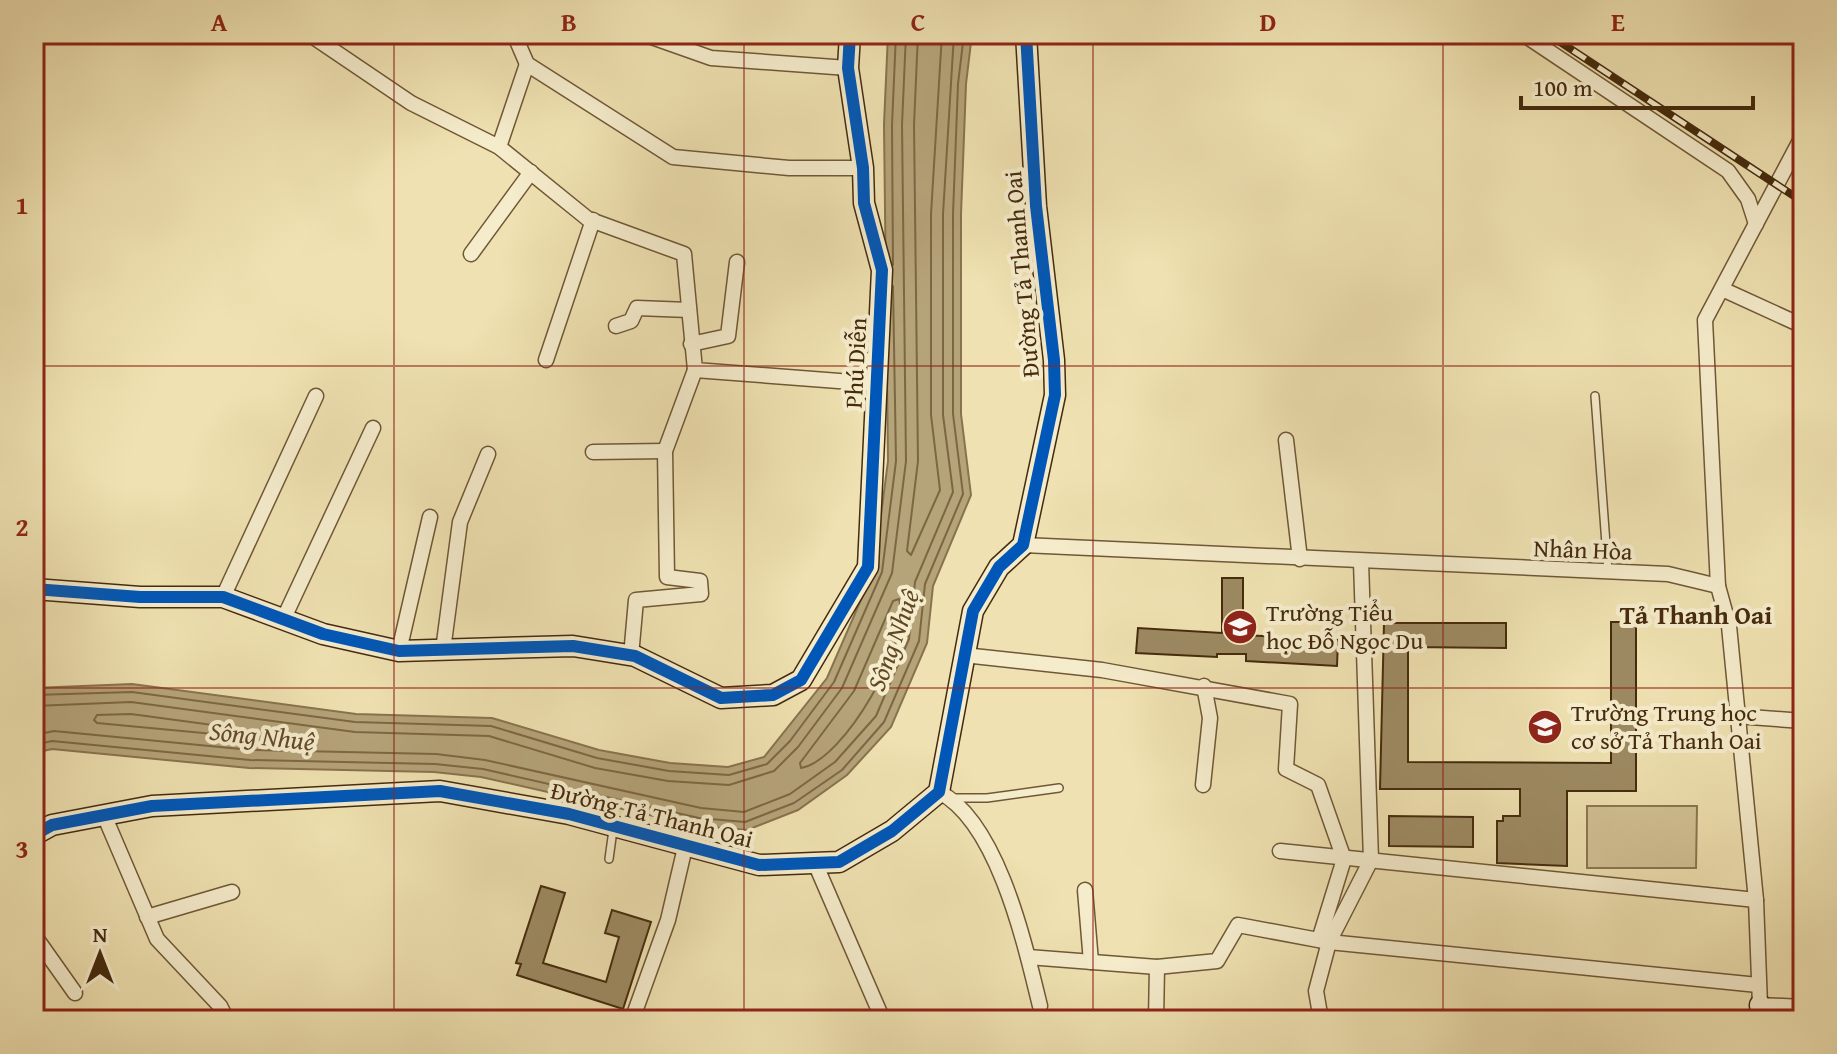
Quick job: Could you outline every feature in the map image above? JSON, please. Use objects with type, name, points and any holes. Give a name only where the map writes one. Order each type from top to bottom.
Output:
[{"type":"street","points":[[34,589],[140,597],[223,597],[323,634],[399,651],[573,646],[631,656],[636,600],[701,594],[700,581],[667,577],[665,451],[695,370],[684,254],[593,220],[499,147],[411,103],[309,34]]},
{"type":"street","points":[[514,34],[527,64],[673,157],[789,168],[863,168]]},
{"type":"street","points":[[643,34],[711,58],[848,68]]},
{"type":"street","name":"Phú Diễn","points":[[631,656],[721,698],[773,695],[801,680],[868,567],[882,270],[864,203],[863,168],[848,68],[850,34]]},
{"type":"street","name":"Đường Tả Thanh Oai","points":[[1023,545],[1055,395],[1054,360],[1036,206],[1026,34]]},
{"type":"street","points":[[1523,34],[1728,171],[1748,199],[1756,224]]},
{"type":"street","points":[[499,147],[527,64]]},
{"type":"street","points":[[1760,1003],[1756,900],[1729,626],[1718,586],[1705,320],[1803,135]]},
{"type":"street","points":[[471,254],[531,172]]},
{"type":"street","points":[[546,360],[593,220]]},
{"type":"street","points":[[691,344],[728,336],[737,262]]},
{"type":"street","points":[[1722,289],[1803,326]]},
{"type":"street","points":[[616,326],[631,321],[637,308],[689,310]]},
{"type":"street","points":[[695,370],[878,384]]},
{"type":"street","points":[[223,597],[316,396]]},
{"type":"street","points":[[283,620],[373,428]]},
{"type":"street","points":[[1286,440],[1300,559]]},
{"type":"street","points":[[593,452],[665,451]]},
{"type":"street","points":[[443,650],[460,522],[488,454]]},
{"type":"street","points":[[399,651],[430,517]]},
{"type":"street","points":[[1023,545],[999,567],[973,611],[945,794],[981,833],[1011,905],[1040,1006]]},
{"type":"street","name":"Nhân Hòa","points":[[1023,545],[1668,574],[1718,586]]},
{"type":"street","points":[[1324,941],[1371,860],[1361,562]]},
{"type":"street","points":[[964,655],[1204,686],[1290,704],[1286,769],[1318,785],[1344,859],[1324,941],[1316,991],[1321,1020]]},
{"type":"street","points":[[1203,785],[1210,718],[1204,686]]},
{"type":"street","points":[[1736,716],[1803,721]]},
{"type":"street","name":"Đường Tả Thanh Oai","points":[[34,835],[52,825],[152,806],[440,791],[614,825],[759,865],[839,862],[892,831],[945,794]]},
{"type":"street","points":[[104,815],[157,939],[220,1006],[227,1020]]},
{"type":"street","points":[[632,1020],[668,920],[686,843]]},
{"type":"street","points":[[1280,851],[1756,900]]},
{"type":"street","points":[[815,863],[883,1020]]},
{"type":"street","points":[[1085,890],[1091,962]]},
{"type":"street","points":[[147,917],[232,892]]},
{"type":"street","points":[[1028,957],[1157,967],[1217,961],[1238,925],[1324,941],[1803,1007]]},
{"type":"street","points":[[34,935],[75,993]]},
{"type":"street","points":[[1156,1020],[1157,967]]},
{"type":"lane","points":[[1595,396],[1608,573]]},
{"type":"lane","points":[[945,794],[987,798],[1059,788]]},
{"type":"lane","points":[[609,859],[614,825]]},
{"type":"shaded area","points":[[1587,806],[1697,806],[1696,868],[1587,868]]},
{"type":"water","name":"Sông Nhuệ","points":[[888,34],[972,34],[966,84],[961,214],[961,414],[971,495],[933,586],[927,643],[891,727],[847,775],[798,810],[747,830],[698,826],[481,777],[434,772],[249,768],[52,749],[34,753],[34,688],[132,684],[356,714],[492,718],[599,750],[670,763],[728,767],[764,757],[827,678],[874,570],[888,461],[884,124]]},
{"type":"building","points":[[1222,578],[1243,578],[1243,635],[1338,640],[1337,666],[1246,661],[1246,654],[1217,654],[1217,657],[1136,653],[1138,628],[1222,633]]},
{"type":"building","points":[[1611,622],[1636,622],[1636,791],[1567,791],[1567,866],[1497,863],[1497,821],[1503,821],[1503,816],[1520,816],[1520,789],[1380,789],[1384,623],[1506,623],[1506,648],[1408,647],[1408,762],[1611,763]]},
{"type":"building","points":[[1389,816],[1473,817],[1473,847],[1389,846]]},
{"type":"building","points":[[541,886],[565,893],[543,963],[606,982],[619,937],[605,933],[612,910],[651,922],[623,1009],[517,975],[521,964],[516,963]]},
{"type":"railway","points":[[1548,34],[1803,202]]},
{"type":"cycle path","points":[[34,589],[140,597],[223,597],[323,634],[399,651],[573,646],[635,656],[721,698],[773,695],[801,680],[868,567],[882,270],[864,203],[863,168],[848,68],[850,34]]},
{"type":"cycle path","points":[[34,835],[52,825],[152,806],[440,791],[569,814],[759,865],[839,862],[892,831],[939,792],[973,611],[999,567],[1023,545],[1055,395],[1054,360],[1036,206],[1026,34]]},
{"type":"place","name":"Trường Tiểu học Đỗ Ngọc Du","points":[[1240,627]]},
{"type":"place","name":"Trường Trung học cơ sở Tả Thanh Oai","points":[[1545,727]]},
{"type":"district","name":"Tả Thanh Oai","points":[[1696,615]]}]
